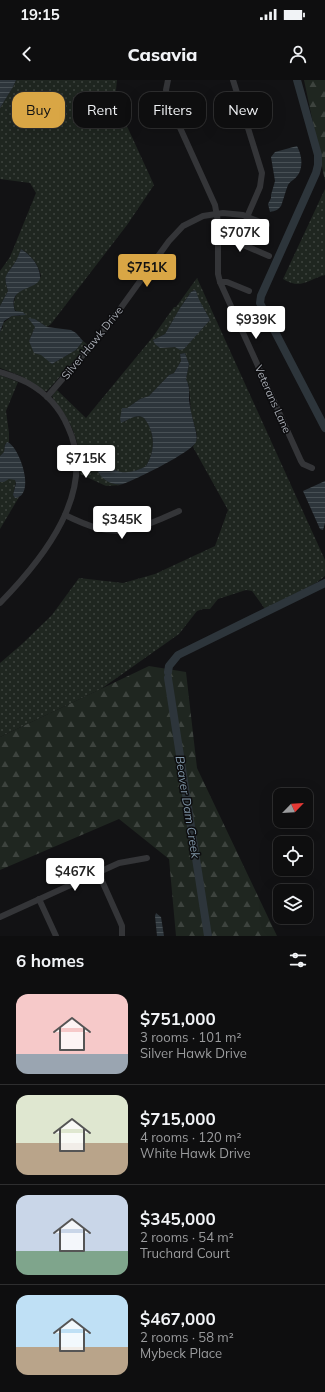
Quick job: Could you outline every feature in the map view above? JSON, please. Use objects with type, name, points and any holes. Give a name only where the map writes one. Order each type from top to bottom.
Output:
[{"type":"street","name":"Veterans Lane","points":[[168,80],[166,90],[167,99],[215,205],[217,213],[218,274],[220,282],[301,461],[303,464],[312,468]]},
{"type":"street","points":[[233,80],[262,173],[260,187],[247,217]]},
{"type":"street","name":"Silver Hawk Drive","points":[[47,396],[107,327],[174,235],[189,222],[203,216],[217,213],[229,213],[247,217],[267,225]]},
{"type":"street","points":[[218,234],[269,256]]},
{"type":"street","points":[[220,282],[227,282],[249,291]]},
{"type":"street","points":[[0,372],[28,383],[47,396],[67,424],[74,441],[77,462],[76,482],[72,498],[65,514],[37,560],[0,603]]},
{"type":"street","points":[[65,514],[93,528],[117,531],[144,527],[179,512]]},
{"type":"street","points":[[0,917],[119,863],[147,858]]},
{"type":"street","points":[[98,872],[122,926],[122,936]]},
{"type":"street","points":[[39,899],[56,936]]},
{"type":"green space","points":[[16,80],[117,80],[116,92],[73,92],[73,128],[128,128],[154,185],[127,225],[51,324],[47,327],[35,319],[35,327],[29,341],[52,364],[76,350],[83,341],[88,345],[47,391],[44,391],[21,376],[0,368],[0,332],[3,327],[2,324],[12,316],[20,316],[23,312],[17,312],[14,307],[17,294],[19,291],[31,286],[41,276],[34,260],[21,249],[16,261],[6,276],[8,291],[0,306],[0,271],[10,257],[36,193],[30,183],[0,179],[0,108]]},
{"type":"green space","points":[[304,80],[325,80],[325,181]]},
{"type":"green space","points":[[325,189],[325,275],[299,284],[289,282],[283,279]]},
{"type":"green space","points":[[197,278],[325,560],[325,576],[316,583],[265,609],[252,591],[246,590],[218,599],[210,609],[197,611],[179,634],[101,689],[0,737],[0,663],[52,615],[79,578],[123,583],[155,574],[215,546],[228,510],[193,447],[197,435],[191,412],[189,386],[186,379],[189,364],[185,353],[180,354],[181,361],[174,373],[169,375],[149,396],[140,399],[127,408],[124,423],[134,417],[139,416],[144,418],[148,423],[152,435],[153,447],[146,466],[133,472],[123,472],[114,469],[111,466],[107,450],[111,483],[121,485],[106,486],[80,474],[80,459],[76,437],[70,424],[52,396],[57,390],[86,418],[152,338],[174,307],[176,307]],"holes":[[[194,290],[196,291],[198,300],[206,312],[209,321],[184,349],[175,347],[160,348],[153,340],[165,334],[190,293]]]},
{"type":"green space","points":[[0,375],[18,382],[6,411],[9,442],[5,444],[4,452],[0,456]]},
{"type":"green space","points":[[14,479],[16,481],[13,495],[15,498],[19,497],[0,529],[0,482]]},
{"type":"green space","points":[[149,666],[186,672],[197,768],[277,936],[176,936],[169,859],[119,819],[0,870],[0,737]]},
{"type":"shaded area","points":[[0,80],[16,80],[0,108]]},
{"type":"shaded area","points":[[297,146],[301,158],[300,171],[288,185],[281,206],[270,212],[268,204],[275,181],[271,157],[275,152]]},
{"type":"shaded area","points":[[21,249],[35,262],[39,270],[40,279],[33,286],[18,293],[15,297],[15,311],[23,312],[26,315],[12,316],[4,321],[0,332],[0,306],[8,291],[6,276],[16,261]]},
{"type":"shaded area","points":[[195,290],[210,320],[184,349],[180,350],[175,347],[160,348],[153,340],[165,334],[180,308],[191,292]]},
{"type":"shaded area","points":[[28,318],[35,319],[47,327],[71,330],[83,341],[76,350],[52,364],[41,355],[34,353],[29,341],[35,327]]},
{"type":"shaded area","points":[[185,353],[189,364],[186,379],[189,387],[189,403],[197,435],[196,442],[192,447],[174,459],[123,484],[111,483],[105,480],[101,476],[96,466],[97,456],[101,452],[107,450],[109,452],[112,467],[121,472],[132,472],[146,466],[153,447],[152,435],[148,423],[144,418],[138,416],[121,423],[120,419],[122,408],[127,408],[140,399],[149,396],[169,375],[174,373],[181,361],[180,354]]},
{"type":"shaded area","points":[[7,442],[12,445],[24,470],[25,489],[21,495],[15,498],[13,495],[16,483],[15,480],[9,479],[4,482],[0,482],[0,456],[4,452]]},
{"type":"shaded area","points":[[325,481],[325,523],[323,530],[320,529],[303,491]]},
{"type":"shaded area","points":[[156,913],[161,917],[164,936],[157,936]]},
{"type":"waterway","name":"Beaver Dam Creek","points":[[297,80],[318,155],[318,165],[316,173],[261,296],[260,303],[325,428]]},
{"type":"waterway","name":"Beaver Dam Creek","points":[[168,672],[169,666],[178,655],[325,583]]},
{"type":"waterway","name":"Beaver Dam Creek","points":[[168,678],[208,936]]}]
